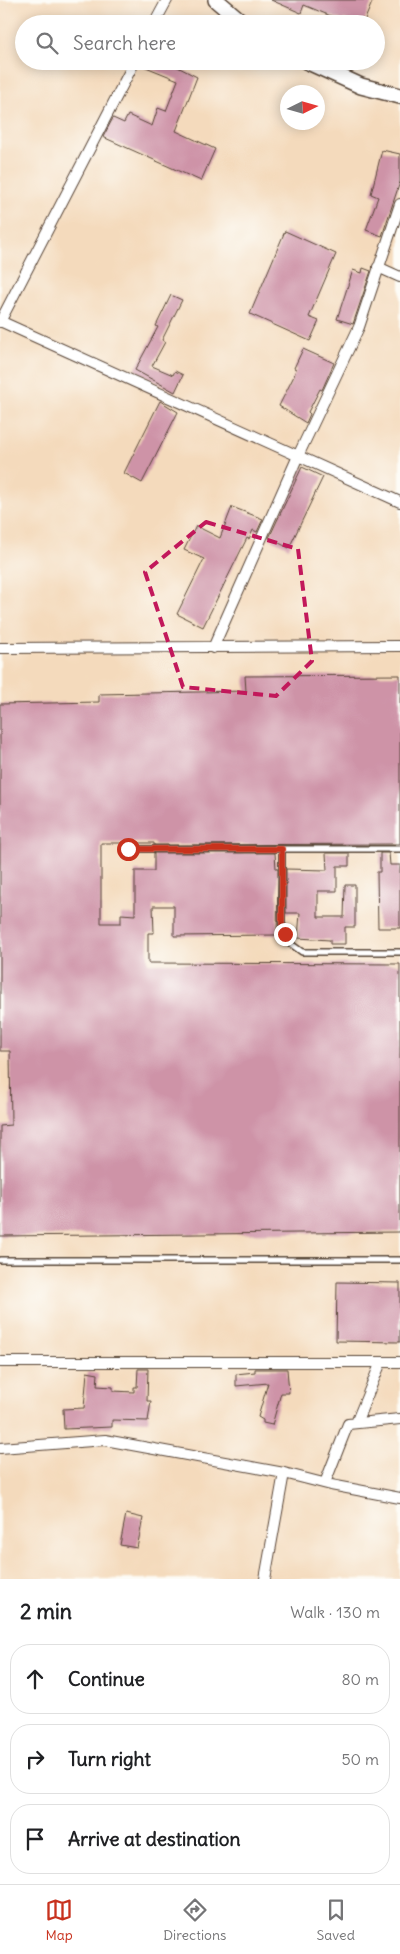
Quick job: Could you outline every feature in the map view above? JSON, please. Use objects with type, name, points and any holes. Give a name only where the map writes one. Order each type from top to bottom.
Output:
[{"type":"main road","points":[[216,0],[234,15]]},
{"type":"main road","points":[[326,70],[361,86],[400,96]]},
{"type":"street","points":[[159,15],[167,0]]},
{"type":"street","points":[[130,70],[0,321],[400,502]]},
{"type":"street","points":[[214,648],[298,456],[359,327],[400,204]]},
{"type":"street","points":[[378,267],[400,277]]},
{"type":"street","points":[[0,648],[400,646]]},
{"type":"street","points":[[0,1362],[400,1362]]},
{"type":"street","points":[[356,1423],[381,1362]]},
{"type":"street","points":[[325,1484],[348,1424],[400,1418]]},
{"type":"street","points":[[0,1448],[106,1440],[284,1473],[325,1484],[400,1498]]},
{"type":"street","points":[[265,1579],[284,1473]]},
{"type":"lane","points":[[128,849],[400,849]]},
{"type":"lane","points":[[282,849],[282,924],[290,944],[302,952],[400,952]]},
{"type":"lane","points":[[0,1260],[400,1260]]},
{"type":"highlighted area","points":[[206,522],[298,549],[312,661],[276,696],[183,687],[145,572]]},
{"type":"building","points":[[271,0],[373,0],[367,15],[328,15],[304,5],[301,13]]},
{"type":"building","points":[[153,70],[183,70],[197,77],[176,131],[215,149],[201,181],[103,137],[113,118],[124,123],[128,115],[152,126],[158,108],[166,111],[178,80]]},
{"type":"building","points":[[382,150],[400,154],[400,182],[382,236],[366,230],[378,197],[371,194]]},
{"type":"building","points":[[285,231],[336,254],[309,317],[319,321],[310,341],[250,314]]},
{"type":"building","points":[[363,268],[371,271],[353,324],[337,319],[353,270],[362,273]]},
{"type":"building","points":[[171,295],[182,300],[162,340],[165,342],[152,366],[173,375],[175,371],[183,375],[175,392],[135,370],[158,327],[156,326]]},
{"type":"building","points":[[303,349],[334,363],[322,390],[320,389],[308,412],[310,414],[306,423],[279,406],[294,376],[296,369],[294,368]]},
{"type":"building","points":[[160,401],[178,412],[142,483],[124,473]]},
{"type":"building","points":[[302,467],[323,477],[289,548],[269,538]]},
{"type":"building","points":[[232,507],[263,519],[257,532],[253,530],[249,539],[247,538],[203,627],[177,614],[204,559],[184,550],[196,526],[220,538]]},
{"type":"building","points":[[400,675],[400,844],[154,845],[154,843],[101,843],[101,923],[121,923],[121,914],[135,915],[135,871],[154,871],[154,853],[275,853],[276,869],[278,869],[277,935],[174,936],[174,906],[153,906],[154,933],[148,933],[148,963],[400,964],[400,1232],[0,1236],[0,1126],[11,1125],[10,1051],[0,1051],[0,704],[99,702],[99,694],[246,691],[245,676]]},
{"type":"building","points":[[326,853],[349,853],[349,866],[337,866],[337,891],[318,891],[318,917],[344,917],[345,885],[355,885],[355,927],[345,927],[345,944],[330,944],[330,940],[298,938],[300,913],[286,913],[286,869],[327,870]]},
{"type":"building","points":[[380,853],[389,853],[390,865],[400,865],[400,928],[378,928],[377,872],[380,872]]},
{"type":"building","points":[[337,1282],[400,1283],[400,1342],[336,1341]]},
{"type":"building","points":[[138,1369],[148,1369],[147,1401],[151,1401],[148,1421],[112,1420],[112,1427],[64,1429],[63,1409],[84,1408],[87,1372],[98,1374],[97,1386],[113,1387],[113,1391],[134,1392],[134,1387],[137,1387]]},
{"type":"building","points":[[255,1369],[287,1369],[289,1393],[281,1393],[272,1425],[263,1423],[263,1420],[258,1417],[268,1383],[236,1386],[236,1374],[255,1372]]},
{"type":"building","points":[[126,1514],[143,1518],[137,1548],[120,1545]]},
{"type":"route","points":[[128,849],[282,849],[282,924],[285,934]]}]
